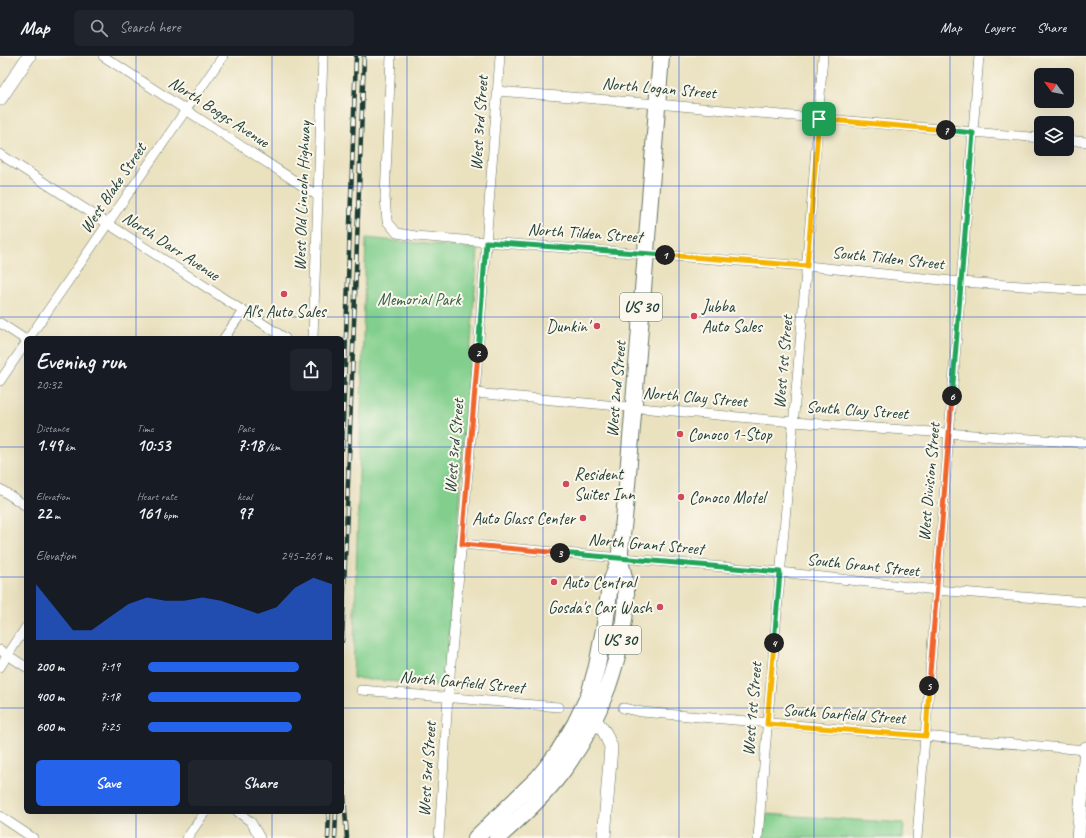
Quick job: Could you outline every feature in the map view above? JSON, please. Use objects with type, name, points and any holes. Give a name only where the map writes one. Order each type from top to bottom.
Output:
[{"type":"highway","name":"West 2nd Street","points":[[588,714],[589,695],[597,666],[605,624],[610,585],[620,558],[634,407],[661,56]]},
{"type":"highway","name":"US 30","points":[[476,838],[494,831],[524,792],[548,766],[566,740],[588,714]]},
{"type":"street","points":[[0,99],[29,56]]},
{"type":"street","name":"North Boggs Avenue","points":[[103,56],[318,196]]},
{"type":"street","name":"West Blake Street","points":[[31,336],[223,56]]},
{"type":"street","name":"West Old Lincoln Highway","points":[[313,336],[322,56]]},
{"type":"street","name":"North Tilden Street","points":[[391,56],[385,197],[387,221],[397,233],[486,242],[807,266]]},
{"type":"street","name":"West 3rd Street","points":[[439,838],[448,697],[475,394],[500,56]]},
{"type":"street","name":"West 1st Street","points":[[758,838],[824,56]]},
{"type":"street","name":"West Division Street","points":[[917,838],[979,56]]},
{"type":"street","name":"North Logan Street","points":[[497,91],[1034,137]]},
{"type":"street","points":[[1074,141],[1086,142]]},
{"type":"street","name":"North Darr Avenue","points":[[0,154],[282,336]]},
{"type":"street","name":"South Tilden Street","points":[[807,266],[961,282],[1086,290]]},
{"type":"street","points":[[225,336],[243,311]]},
{"type":"street","points":[[0,323],[24,341]]},
{"type":"street","points":[[0,381],[24,345]]},
{"type":"street","name":"North Clay Street","points":[[475,394],[793,422]]},
{"type":"street","name":"South Clay Street","points":[[793,422],[1086,443]]},
{"type":"street","points":[[0,489],[24,505]]},
{"type":"street","name":"North Grant Street","points":[[462,544],[780,572]]},
{"type":"street","name":"South Grant Street","points":[[780,572],[936,590],[1086,602]]},
{"type":"street","points":[[0,667],[4,653],[24,629]]},
{"type":"street","points":[[4,653],[24,666]]},
{"type":"street","name":"North Garfield Street","points":[[361,690],[559,707]]},
{"type":"street","points":[[623,708],[642,712],[767,724]]},
{"type":"street","points":[[588,714],[604,733],[611,747],[604,838]]},
{"type":"street","name":"South Garfield Street","points":[[767,724],[1086,749]]},
{"type":"street","points":[[1078,838],[1086,749]]},
{"type":"street","points":[[187,838],[204,814]]},
{"type":"street","points":[[241,814],[251,822],[259,836]]},
{"type":"street","points":[[0,816],[33,838]]},
{"type":"green space","name":"Memorial Park","points":[[366,238],[478,249],[445,686],[353,678]]},
{"type":"green space","points":[[765,814],[904,823],[903,838],[763,838]]},
{"type":"railway","points":[[344,393],[356,56]]},
{"type":"railway","points":[[344,588],[364,56]]},
{"type":"railway","points":[[344,796],[347,838]]},
{"type":"railway","points":[[328,838],[329,814]]},
{"type":"railway","points":[[335,838],[336,814]]},
{"type":"place","name":"Al's Auto Sales","points":[[284,294]]},
{"type":"place","name":"Jubba Auto Sales","points":[[694,316]]},
{"type":"place","name":"Dunkin'","points":[[597,326]]},
{"type":"place","name":"Conoco 1-Stop","points":[[680,434]]},
{"type":"place","name":"Resident Suites Inn","points":[[566,484]]},
{"type":"place","name":"Conoco Motel","points":[[681,497]]},
{"type":"place","name":"Auto Glass Center","points":[[583,518]]},
{"type":"place","name":"Auto Central","points":[[554,582]]},
{"type":"place","name":"Gosda's Car Wash","points":[[660,607]]},
{"type":"route","points":[[819,119],[973,133],[936,590],[926,736],[767,724],[780,572],[462,544],[486,242],[807,266],[819,119]]}]
